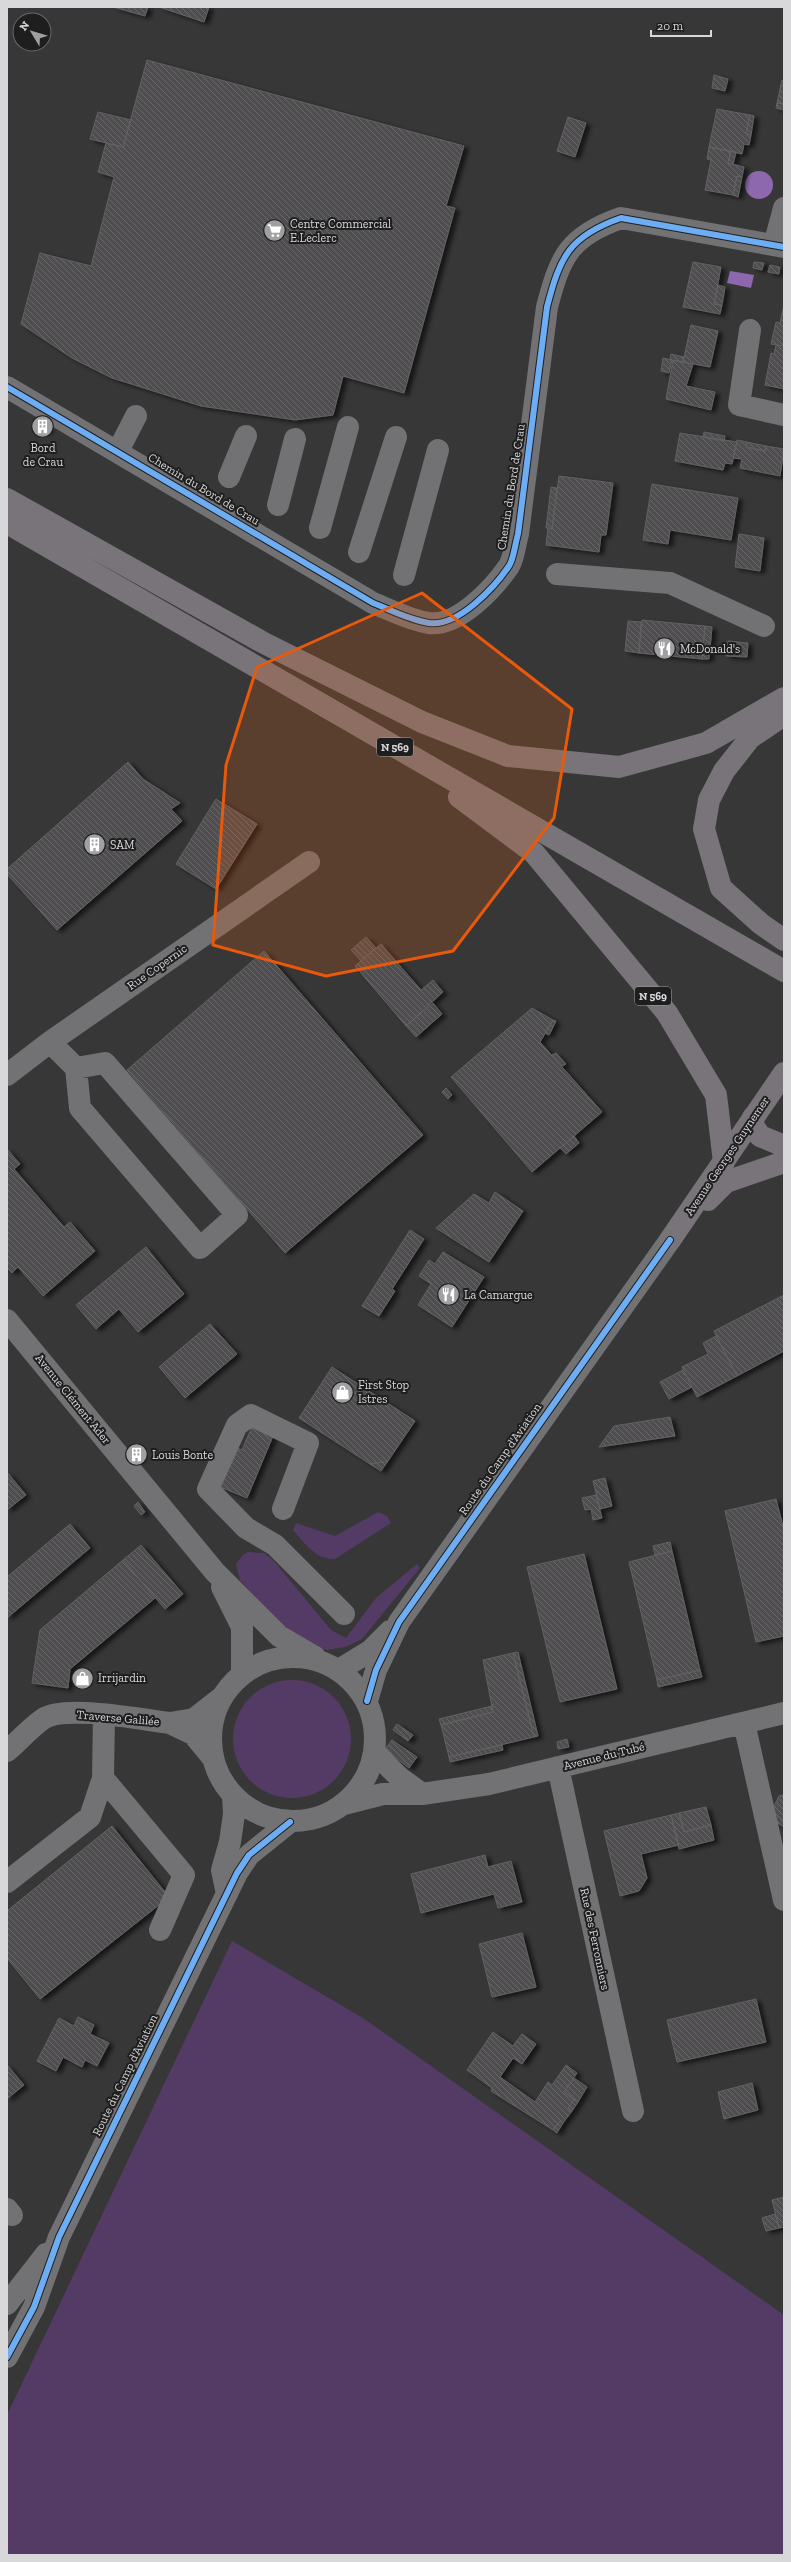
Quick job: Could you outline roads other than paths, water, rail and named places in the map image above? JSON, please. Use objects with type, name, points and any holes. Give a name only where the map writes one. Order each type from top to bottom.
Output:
[{"type":"main road","points":[[7,499],[264,643],[422,722],[508,756],[620,767],[706,743],[784,698]]},
{"type":"main road","name":"N 569","points":[[7,523],[784,971]]},
{"type":"main road","points":[[784,715],[750,738],[724,771],[709,800],[704,829],[720,888],[761,924],[784,940]]},
{"type":"main road","name":"N 569","points":[[355,724],[534,854],[667,1013],[716,1095],[724,1162]]},
{"type":"main road","name":"Avenue Georges Guynemer","points":[[670,1240],[782,1076]]},
{"type":"main road","points":[[753,1117],[751,1122],[760,1136],[784,1146]]},
{"type":"main road","points":[[670,1240],[726,1182],[784,1162]]},
{"type":"street","points":[[779,246],[784,208]]},
{"type":"street","name":"Chemin du Bord de Crau","points":[[7,387],[374,603],[403,615],[430,623],[454,618],[473,607],[510,565],[518,534],[547,307],[563,258],[576,241],[595,226],[621,218],[779,246]]},
{"type":"street","points":[[750,330],[739,405],[784,415]]},
{"type":"street","points":[[118,451],[136,416]]},
{"type":"street","points":[[320,528],[348,427]]},
{"type":"street","points":[[229,477],[246,436]]},
{"type":"street","points":[[359,552],[396,437]]},
{"type":"street","points":[[278,505],[295,439]]},
{"type":"street","points":[[404,575],[438,450]]},
{"type":"street","points":[[557,574],[670,583],[764,626]]},
{"type":"street","name":"Rue Copernic","points":[[7,1075],[50,1042],[309,862]]},
{"type":"street","points":[[50,1042],[76,1068],[80,1108],[200,1248],[237,1215],[105,1063],[76,1068]]},
{"type":"street","name":"Route du Camp d'Aviation","points":[[330,1665],[370,1651],[399,1622],[670,1240]]},
{"type":"street","name":"Avenue Clément Ader","points":[[7,1320],[214,1572],[280,1636],[330,1665],[355,1683],[367,1701],[373,1717],[376,1735],[375,1753],[369,1772],[358,1790],[343,1804]]},
{"type":"street","points":[[283,1509],[308,1443],[251,1415],[237,1425],[208,1489],[246,1528],[275,1545],[344,1614]]},
{"type":"street","name":"Avenue Clément Ader","points":[[214,1572],[242,1627],[242,1673]]},
{"type":"street","name":"Route du Camp d'Aviation","points":[[367,1701],[376,1670],[399,1622]]},
{"type":"street","points":[[330,1665],[295,1656],[267,1660],[242,1673],[221,1697],[213,1716],[210,1736],[212,1757],[220,1778],[233,1796],[250,1810],[269,1818],[290,1822],[318,1818],[343,1804]]},
{"type":"street","name":"Traverse Galilée","points":[[7,1751],[44,1718],[59,1714],[104,1715],[170,1723],[194,1720],[221,1697]]},
{"type":"street","name":"Avenue du Tubé","points":[[343,1804],[383,1794],[422,1794],[489,1784],[784,1713]]},
{"type":"street","points":[[7,1882],[90,1817],[103,1778],[104,1715]]},
{"type":"street","points":[[744,1722],[784,1900]]},
{"type":"street","name":"Traverse Galilée","points":[[170,1723],[193,1734],[212,1757]]},
{"type":"street","points":[[375,1753],[399,1777],[422,1794]]},
{"type":"street","name":"Rue des Ferronniers","points":[[558,1767],[633,2111]]},
{"type":"street","points":[[103,1778],[184,1875],[160,1930]]},
{"type":"street","points":[[227,1894],[222,1870],[230,1842],[234,1814],[233,1796]]},
{"type":"street","name":"Route du Camp d'Aviation","points":[[7,2357],[34,2306],[59,2237],[227,1894],[249,1855],[290,1822]]},
{"type":"street","name":"Route du Camp d'Aviation","points":[[7,2304],[59,2237]]},
{"type":"place","name":"Centre Commercial E.Leclerc","points":[[274,231]]},
{"type":"place","name":"Bord de Crau","points":[[43,427]]},
{"type":"place","name":"McDonald's","points":[[665,649]]},
{"type":"place","name":"SAM","points":[[94,845]]},
{"type":"place","name":"La Camargue","points":[[449,1295]]},
{"type":"place","name":"First Stop Istres","points":[[343,1392]]},
{"type":"place","name":"Louis Bonte","points":[[136,1455]]},
{"type":"place","name":"Irrijardin","points":[[83,1678]]}]
